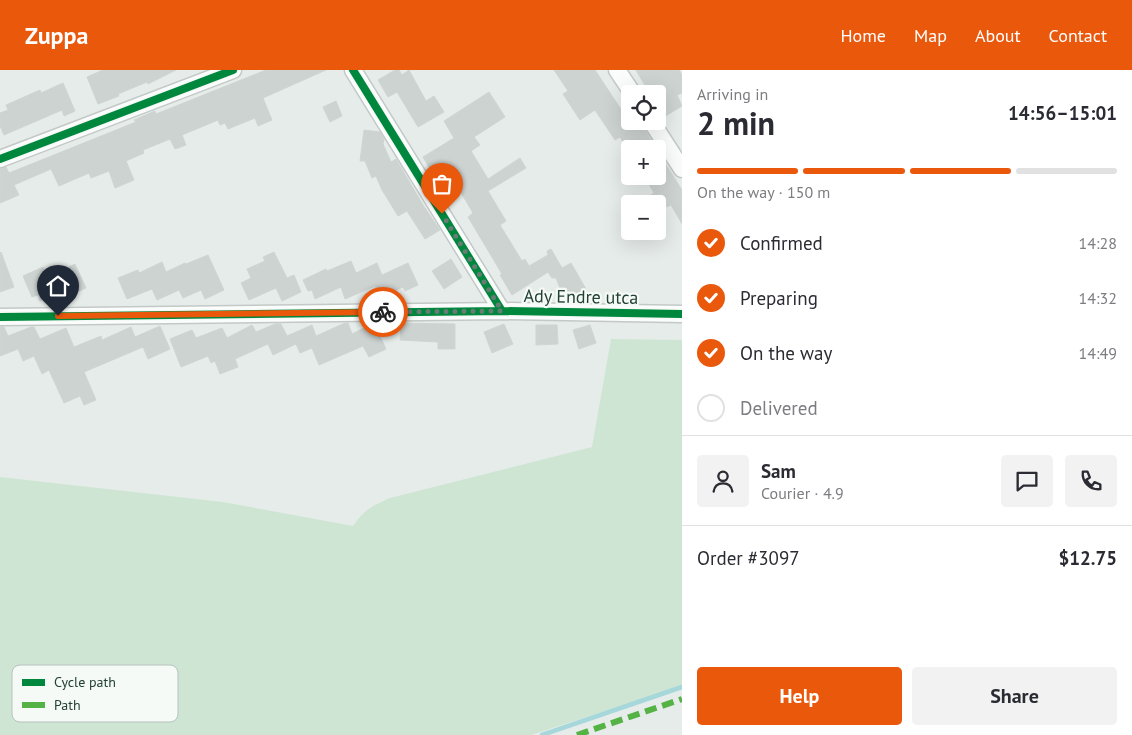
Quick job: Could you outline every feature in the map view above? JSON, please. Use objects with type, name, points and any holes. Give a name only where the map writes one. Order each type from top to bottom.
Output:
[{"type":"street","points":[[0,159],[233,70]]},
{"type":"street","points":[[353,70],[502,311]]},
{"type":"street","points":[[617,70],[627,85]]},
{"type":"street","points":[[657,130],[682,169]]},
{"type":"street","name":"Ady Endre utca","points":[[0,317],[502,311],[682,314]]},
{"type":"green space","points":[[611,339],[682,340],[682,686],[531,735],[0,735],[0,477],[223,502],[353,526],[369,509],[390,498],[592,447]]},
{"type":"building","points":[[103,70],[176,70],[148,84],[147,82],[98,104],[87,77]]},
{"type":"building","points":[[266,70],[326,70],[263,98],[272,120],[258,126],[255,118],[228,129],[225,123],[220,125],[218,120],[182,135],[186,145],[175,149],[170,139],[143,150],[144,153],[126,161],[134,180],[115,188],[109,171],[91,178],[89,173],[59,186],[51,169],[14,185],[19,195],[0,203],[0,169],[6,167],[9,173],[136,122],[134,120],[155,111],[156,114]]},
{"type":"building","points":[[395,70],[399,70],[402,75],[409,70],[426,101],[434,96],[444,112],[418,127],[397,92],[388,97],[378,80]]},
{"type":"building","points":[[554,70],[595,70],[621,109],[621,130],[645,130],[651,140],[622,140],[620,137],[615,140],[595,110],[580,120],[563,94],[568,91]]},
{"type":"building","points":[[636,70],[679,70],[682,75],[682,93],[677,95],[682,106],[666,116],[666,85],[645,85]]},
{"type":"building","points":[[63,83],[75,111],[64,116],[62,110],[4,135],[0,126],[0,113],[8,110],[6,105],[40,90],[41,93]]},
{"type":"building","points":[[489,92],[505,117],[474,137],[480,145],[471,151],[488,179],[520,158],[526,168],[488,191],[506,221],[500,225],[522,261],[525,259],[529,266],[548,255],[547,251],[551,249],[562,268],[571,263],[586,289],[565,301],[556,278],[552,278],[548,272],[512,295],[500,275],[502,274],[468,217],[473,213],[446,167],[433,174],[423,157],[454,138],[444,121]]},
{"type":"building","points":[[336,101],[342,116],[330,122],[323,107]]},
{"type":"building","points":[[364,130],[380,132],[391,162],[396,159],[440,230],[425,239],[407,211],[398,216],[376,176],[372,178],[365,161],[360,161]]},
{"type":"building","points":[[666,165],[682,190],[682,224],[671,205],[667,207],[666,205],[666,195],[651,195],[654,193],[649,185],[666,185]]},
{"type":"building","points":[[274,252],[287,278],[294,275],[301,292],[282,301],[276,288],[249,300],[241,283],[251,278],[247,269],[265,261],[263,257]]},
{"type":"building","points":[[0,253],[14,287],[0,292]]},
{"type":"building","points":[[208,255],[224,290],[205,299],[201,290],[183,298],[179,290],[157,300],[152,289],[127,299],[118,278],[138,270],[139,273],[162,262],[166,272]]},
{"type":"building","points":[[451,259],[462,277],[444,289],[432,271]]},
{"type":"building","points":[[351,261],[356,273],[377,263],[382,275],[408,263],[418,285],[405,291],[403,287],[380,297],[375,286],[345,299],[341,287],[315,299],[312,290],[308,291],[303,280],[326,269],[327,271]]},
{"type":"building","points":[[75,264],[86,288],[64,298],[61,292],[40,301],[38,295],[32,297],[23,276],[43,267],[48,277]]},
{"type":"building","points":[[348,323],[352,334],[374,323],[386,349],[369,357],[363,346],[319,365],[312,348],[300,353],[296,344],[273,355],[268,344],[235,359],[238,367],[220,374],[215,361],[211,363],[208,356],[181,367],[170,339],[192,330],[196,338],[222,328],[227,338],[252,325],[256,332],[275,324],[281,324],[287,336],[312,325],[316,336]]},
{"type":"building","points":[[401,323],[455,324],[455,349],[438,349],[438,342],[400,340]]},
{"type":"building","points":[[504,324],[513,344],[492,353],[484,332]]},
{"type":"building","points":[[536,325],[557,325],[558,344],[536,345]]},
{"type":"building","points":[[590,325],[596,343],[579,349],[573,330]]},
{"type":"building","points":[[160,326],[170,349],[148,359],[143,347],[84,372],[96,400],[84,405],[80,396],[64,403],[49,370],[42,374],[34,356],[23,361],[18,349],[0,356],[0,327],[4,327],[8,336],[34,327],[40,339],[66,328],[74,347],[101,336],[102,340],[131,327],[135,337]]},
{"type":"waterway","points":[[542,735],[682,687]]},
{"type":"marked path","points":[[577,735],[682,699]]},
{"type":"cycle path","points":[[0,159],[233,70]]},
{"type":"cycle path","points":[[353,70],[502,311]]},
{"type":"cycle path","points":[[0,317],[502,311],[682,314]]},
{"type":"way so far","points":[[383,312],[502,311],[442,214]]},
{"type":"route","points":[[58,316],[383,312]]}]
